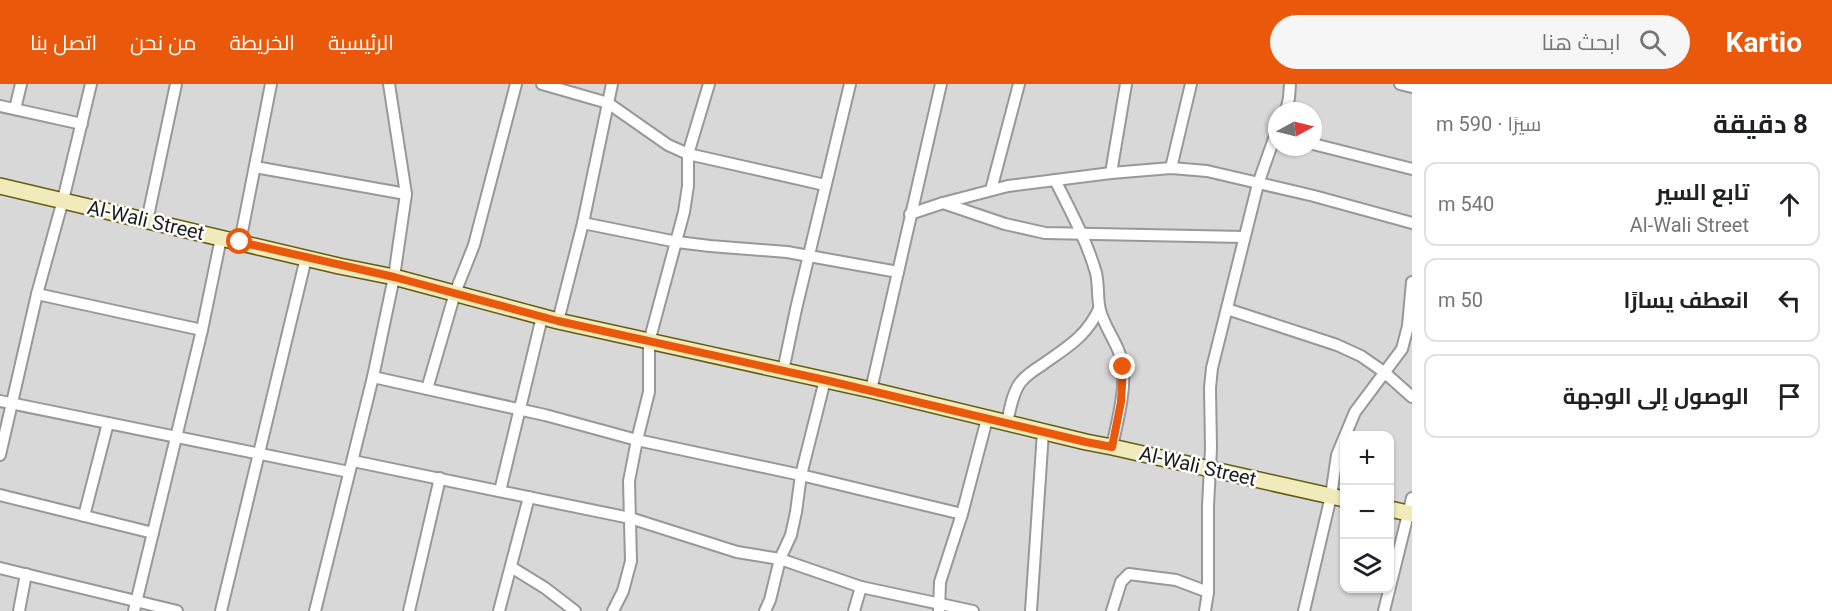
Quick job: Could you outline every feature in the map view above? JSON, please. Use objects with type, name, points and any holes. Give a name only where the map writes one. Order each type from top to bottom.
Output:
[{"type":"main road","name":"Al-Wali Street","points":[[0,186],[394,277],[558,321],[1338,497]]},
{"type":"main road","points":[[1394,509],[1411,508]]},
{"type":"street","points":[[15,109],[21,84]]},
{"type":"street","points":[[0,455],[37,294],[91,84]]},
{"type":"street","points":[[147,221],[177,84]]},
{"type":"street","points":[[240,242],[271,84]]},
{"type":"street","points":[[315,611],[373,377],[394,277],[406,194],[389,84]]},
{"type":"street","points":[[427,389],[455,293],[474,245],[516,84]]},
{"type":"street","points":[[542,84],[608,103],[668,145],[688,154],[825,185]]},
{"type":"street","points":[[558,321],[583,223],[612,84]]},
{"type":"street","points":[[613,611],[630,569],[629,481],[650,392],[649,342],[686,204],[688,154],[709,84]]},
{"type":"street","points":[[783,371],[850,84]]},
{"type":"street","points":[[991,190],[1019,84]]},
{"type":"street","points":[[1111,173],[1126,84]]},
{"type":"street","points":[[1171,168],[1191,84]]},
{"type":"street","points":[[1288,102],[1290,84]]},
{"type":"street","points":[[1400,84],[1412,87]]},
{"type":"street","points":[[871,390],[937,85]]},
{"type":"street","points":[[0,106],[82,124]]},
{"type":"street","points":[[1322,146],[1412,170]]},
{"type":"street","points":[[1205,611],[1208,592],[1210,388],[1214,352],[1258,184],[1268,156]]},
{"type":"street","points":[[255,167],[406,194]]},
{"type":"street","points":[[910,214],[991,190],[1111,173],[1171,168],[1207,171],[1314,196],[1412,223]]},
{"type":"street","points":[[1055,180],[1081,232],[1096,273],[1099,309],[1123,367],[1121,402],[1112,447]]},
{"type":"street","points":[[943,203],[1005,224],[1045,233],[1244,237]]},
{"type":"street","points":[[583,223],[677,242],[809,255],[898,272]]},
{"type":"street","points":[[135,606],[202,330],[221,238]]},
{"type":"street","points":[[221,611],[306,258]]},
{"type":"street","points":[[1304,611],[1338,497],[1337,455],[1346,429],[1363,400],[1405,344],[1412,282]]},
{"type":"street","points":[[37,294],[202,330]]},
{"type":"street","points":[[1007,423],[1014,392],[1021,382],[1079,339],[1099,309]]},
{"type":"street","points":[[1227,309],[1337,345],[1361,356],[1384,372],[1412,397]]},
{"type":"street","points":[[500,491],[542,317]]},
{"type":"street","points":[[373,377],[519,409],[637,440],[801,474],[962,514]]},
{"type":"street","points":[[765,611],[780,559],[791,535],[801,474],[825,380]]},
{"type":"street","points":[[0,401],[259,454],[440,478],[630,518],[737,552],[780,559],[861,587],[940,607],[973,611]]},
{"type":"street","points":[[940,607],[940,582],[962,514],[987,419]]},
{"type":"street","points":[[84,516],[108,423]]},
{"type":"street","points":[[1031,611],[1043,432]]},
{"type":"street","points":[[409,611],[440,478]]},
{"type":"street","points":[[0,495],[153,533]]},
{"type":"street","points":[[499,611],[529,497]]},
{"type":"street","points":[[1384,611],[1411,508]]},
{"type":"street","points":[[511,567],[545,588],[575,611]]},
{"type":"street","points":[[0,568],[135,606],[177,611]]},
{"type":"street","points":[[19,611],[26,574]]},
{"type":"street","points":[[1112,611],[1121,582],[1129,574],[1176,580],[1208,592]]},
{"type":"street","points":[[854,611],[861,587]]},
{"type":"shaded area","points":[[0,84],[1412,84],[1412,611],[0,611]]},
{"type":"route","points":[[240,242],[394,277],[558,321],[1112,447],[1121,402],[1123,367]]}]
